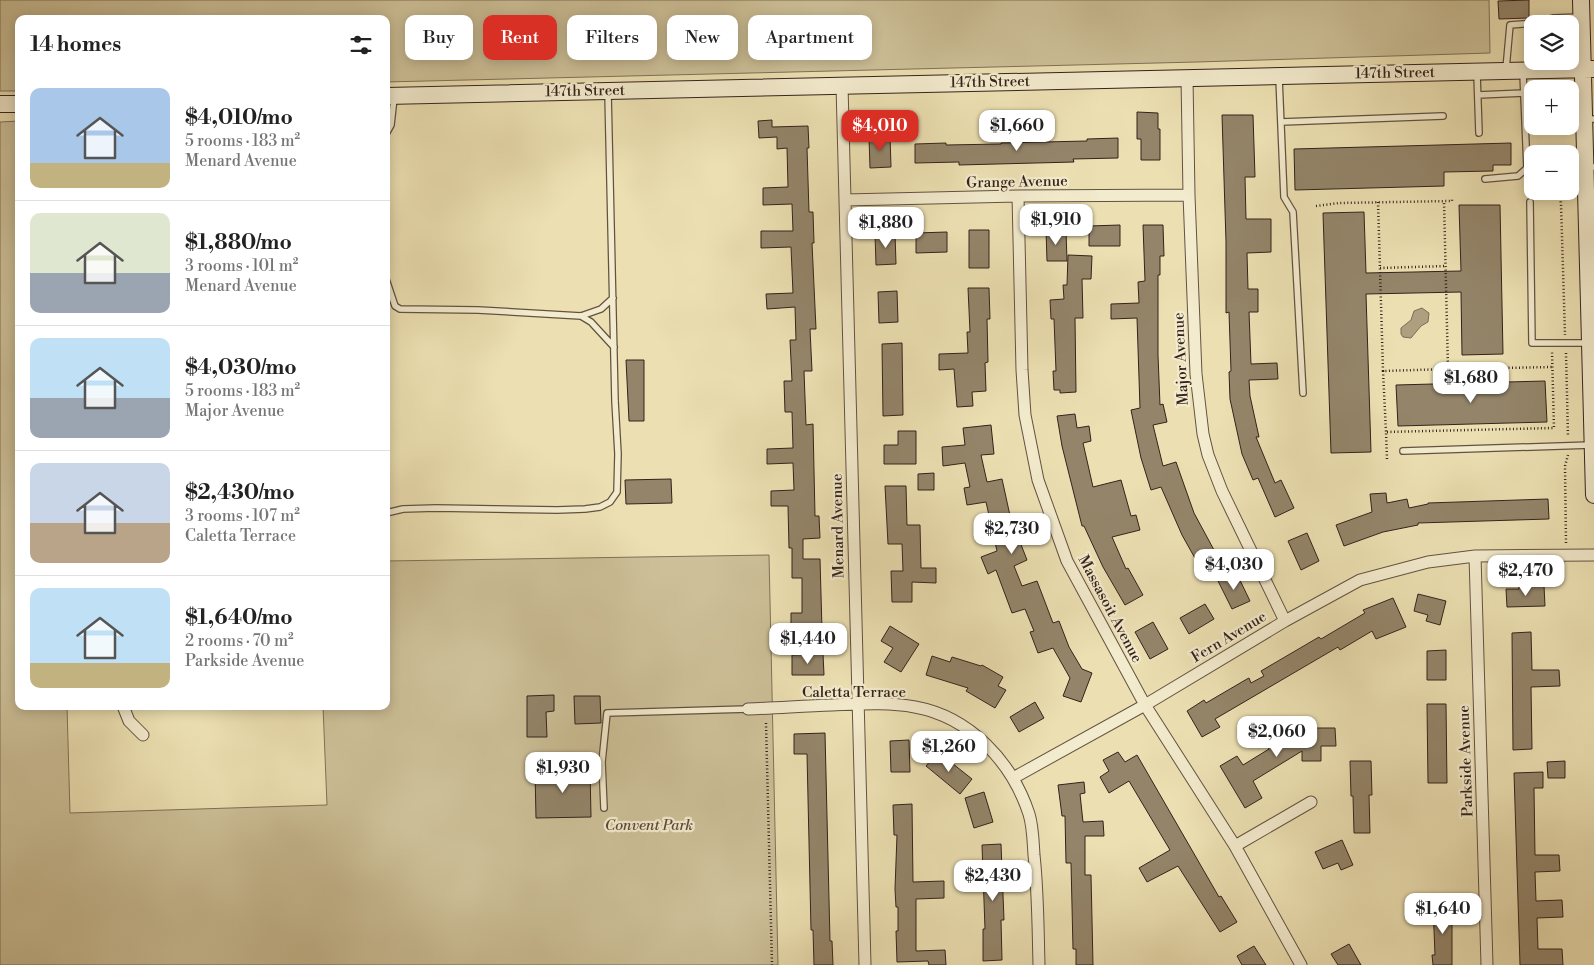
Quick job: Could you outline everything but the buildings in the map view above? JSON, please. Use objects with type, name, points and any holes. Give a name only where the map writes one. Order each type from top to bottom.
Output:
[{"type":"main road","points":[[1581,0],[1589,69],[1583,119],[1583,167],[1590,209],[1592,306],[1590,343],[1593,397],[1594,495]]},
{"type":"main road","name":"147th Street","points":[[390,96],[1477,72],[1524,68]]},
{"type":"main road","points":[[0,104],[15,104]]},
{"type":"street","name":"Major Avenue","points":[[1187,78],[1189,195],[1197,392],[1203,434],[1208,454],[1222,490],[1285,621]]},
{"type":"street","name":"Menard Avenue","points":[[842,85],[864,965]]},
{"type":"street","name":"Grange Avenue","points":[[845,200],[1189,195]]},
{"type":"street","name":"Massasoit Avenue","points":[[1018,196],[1025,415],[1038,480],[1067,561],[1145,704],[1235,846],[1301,965]]},
{"type":"street","name":"Fern Avenue","points":[[1013,778],[1145,704],[1285,621],[1360,580],[1428,562],[1475,556],[1594,555]]},
{"type":"street","name":"Parkside Avenue","points":[[1475,556],[1487,965]]},
{"type":"street","name":"Caletta Terrace","points":[[748,709],[857,704],[900,705],[939,714],[963,726],[979,738],[996,754],[1013,778],[1029,814],[1036,870],[1039,965]]},
{"type":"street","points":[[125,710],[129,721],[143,735]]},
{"type":"street","points":[[1235,846],[1311,802]]},
{"type":"lane","points":[[1506,71],[1510,25],[1524,24]]},
{"type":"lane","points":[[1477,72],[1479,133]]},
{"type":"lane","points":[[1279,76],[1284,197],[1293,212],[1304,393]]},
{"type":"lane","points":[[390,512],[403,509],[436,508],[585,509],[600,507],[610,502],[616,492],[618,479],[608,91]]},
{"type":"lane","points":[[1478,95],[1524,93]]},
{"type":"lane","points":[[390,96],[390,127]]},
{"type":"lane","points":[[1281,122],[1443,116]]},
{"type":"lane","points":[[1485,179],[1518,176],[1524,172]]},
{"type":"lane","points":[[1530,202],[1532,343],[1590,343]]},
{"type":"lane","points":[[390,291],[395,306],[400,308],[581,316],[601,309],[613,298]]},
{"type":"lane","points":[[581,316],[591,322],[614,347]]},
{"type":"lane","points":[[1403,451],[1593,445]]},
{"type":"lane","points":[[604,808],[602,755],[607,713],[748,709]]},
{"type":"path","points":[[1316,206],[1339,203],[1444,201],[1452,199]]},
{"type":"path","points":[[1560,200],[1568,446],[1566,466],[1566,543]]},
{"type":"path","points":[[1444,201],[1448,369]]},
{"type":"path","points":[[1378,202],[1386,459]]},
{"type":"path","points":[[1380,268],[1446,266]]},
{"type":"path","points":[[1386,432],[1554,428],[1552,352]]},
{"type":"path","points":[[1383,371],[1553,366]]},
{"type":"path","points":[[766,723],[772,965]]},
{"type":"green space","points":[[0,0],[1489,0],[1490,53],[390,82],[390,15],[15,15],[15,91],[0,91]]},
{"type":"green space","name":"Convent Park","points":[[15,121],[15,710],[67,710],[70,813],[327,805],[323,710],[390,710],[390,561],[769,555],[778,965],[0,965],[0,122]]},
{"type":"shaded area","points":[[1422,308],[1429,313],[1428,322],[1421,326],[1411,338],[1403,337],[1401,328],[1411,320],[1414,311]]}]
